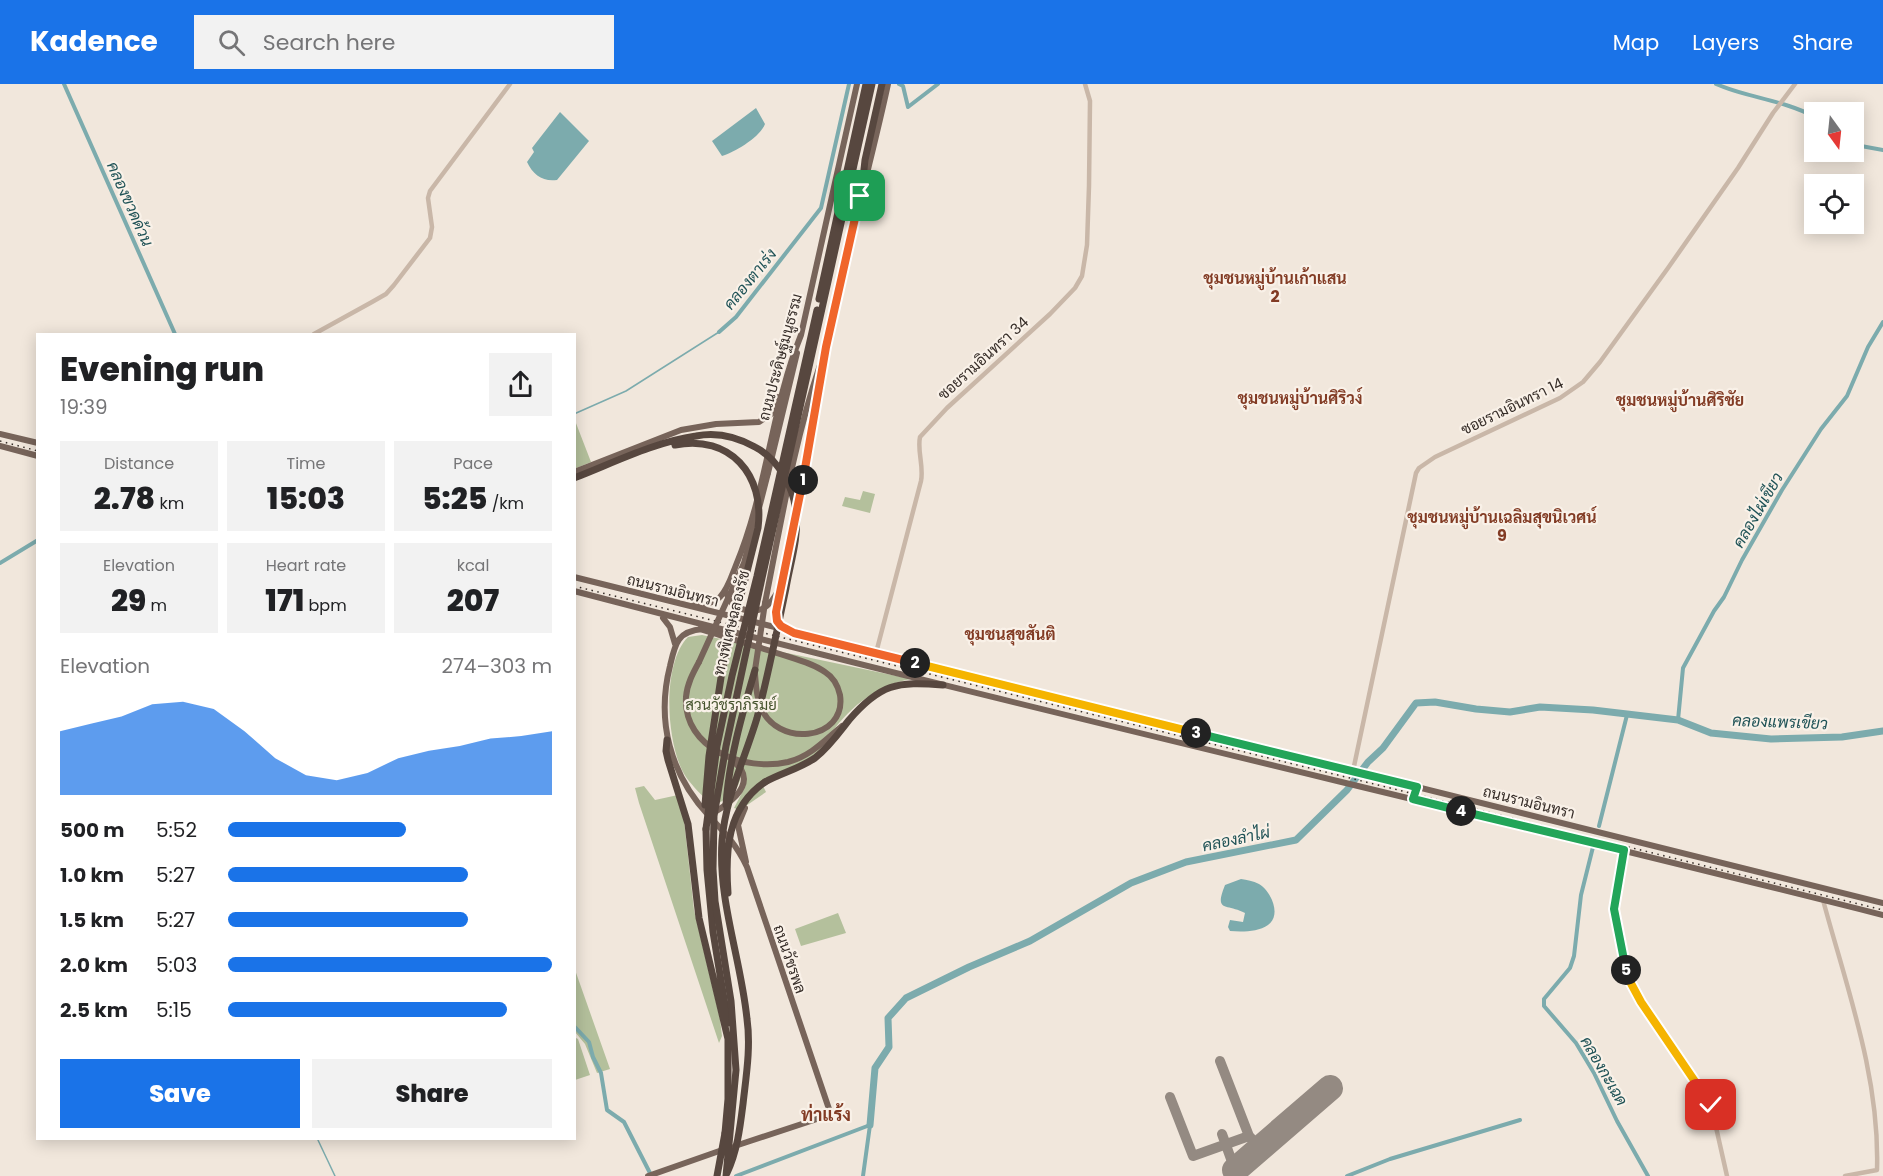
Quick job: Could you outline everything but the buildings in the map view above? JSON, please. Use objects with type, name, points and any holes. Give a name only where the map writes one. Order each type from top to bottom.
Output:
[{"type":"highway","name":"ทางพิเศษฉลองรัช","points":[[717,1176],[725,1133],[728,1099],[728,1039],[726,1003],[713,932],[706,829],[717,746],[866,84]]},
{"type":"highway","name":"ทางพิเศษฉลองรัช","points":[[726,1176],[736,1070],[731,1001],[715,901],[714,816],[726,746],[759,589],[872,84]]},
{"type":"highway","points":[[862,188],[865,160],[882,84]]},
{"type":"highway","points":[[576,477],[676,440],[697,435],[732,437],[760,449],[778,468],[790,489],[796,513],[791,560],[759,709],[726,816],[722,838],[722,883],[743,990],[748,1037],[740,1126],[733,1161],[726,1176]]},
{"type":"highway","points":[[576,481],[687,442],[703,443],[727,453],[743,466],[756,489],[760,505],[758,528],[728,644],[715,714],[704,809],[706,829]]},
{"type":"highway","points":[[726,816],[733,748],[755,670]]},
{"type":"highway","points":[[730,927],[727,882],[731,832],[742,803],[765,782],[816,757],[840,735],[848,722],[875,696],[893,686],[915,682],[943,685]]},
{"type":"highway","points":[[667,740],[666,751],[688,824],[701,932],[728,1039]]},
{"type":"main road","name":"ถนนประดิษฐ์มนูธรรม","points":[[727,587],[750,526],[788,368],[801,335],[857,84]]},
{"type":"main road","points":[[794,633],[777,621],[780,587],[800,493],[826,347],[888,84]]},
{"type":"main road","points":[[801,335],[784,412],[744,563],[690,678],[686,696],[688,715],[693,728],[715,752],[730,758],[756,763],[788,762],[803,757],[848,722]]},
{"type":"main road","points":[[620,603],[663,618],[703,629],[803,662],[826,672],[836,682],[840,697],[838,713],[830,724],[820,731],[800,735],[772,726],[759,704],[755,670],[765,603],[789,482],[807,404],[826,347]]},
{"type":"main road","points":[[576,471],[689,428],[716,424],[752,423],[766,419],[774,408],[788,368]]},
{"type":"main road","points":[[0,434],[36,443]]},
{"type":"main road","points":[[0,446],[36,455]]},
{"type":"main road","name":"ถนนรามอินทรา","points":[[576,578],[1883,903]]},
{"type":"main road","points":[[727,587],[728,598],[732,604],[737,608],[753,611],[769,604],[780,587]]},
{"type":"main road","points":[[687,605],[714,602],[727,587]]},
{"type":"main road","name":"ถนนรามอินทรา","points":[[576,592],[785,646],[1883,915]]},
{"type":"main road","points":[[663,618],[670,627],[675,644],[687,632],[703,629]]},
{"type":"main road","name":"ถนนวัชรพล","points":[[649,1175],[826,1116],[829,1107],[747,867],[728,834],[709,816],[684,782],[675,765],[664,724],[664,697],[675,644]]},
{"type":"main road","points":[[1233,756],[1236,742]]},
{"type":"main road","points":[[730,758],[741,770],[743,782],[730,806],[732,811],[736,812],[743,809],[738,825],[747,867]]},
{"type":"main road","points":[[1413,799],[1417,787]]},
{"type":"main road","points":[[709,816],[732,802]]},
{"type":"street","points":[[316,333],[386,294],[394,285],[430,238],[432,227],[428,198],[430,191],[510,84]]},
{"type":"street","name":"ซอยรามอินทรา 34","points":[[876,653],[921,481],[920,437],[947,408],[1050,314],[1075,288],[1082,276],[1087,244],[1089,170],[1090,101],[1085,84]]},
{"type":"street","name":"ซอยรามอินทรา 14","points":[[1355,771],[1400,545],[1413,484],[1419,468],[1445,452],[1560,398],[1583,382],[1668,268],[1738,168],[1782,99],[1795,84]]},
{"type":"street","points":[[1624,850],[1614,909],[1627,976],[1641,1002],[1711,1105],[1727,1176]]},
{"type":"street","points":[[1823,900],[1864,1049],[1876,1125],[1877,1170],[1845,1176]]},
{"type":"green space","points":[[576,423],[591,462],[576,468]]},
{"type":"green space","points":[[863,491],[875,494],[870,513],[842,506],[845,497],[860,500]]},
{"type":"green space","name":"สวนวัชราภิรมย์","points":[[702,635],[911,679],[877,691],[857,705],[840,722],[815,755],[796,767],[761,782],[766,792],[740,810],[734,808],[746,785],[741,776],[735,791],[714,806],[686,777],[679,763],[674,746],[669,706],[673,666],[679,650],[688,637]]},
{"type":"green space","points":[[644,786],[655,800],[678,795],[683,811],[694,910],[720,1019],[722,1036],[719,1043],[639,803],[635,788]]},
{"type":"green space","points":[[838,913],[846,933],[801,946],[795,929]]},
{"type":"green space","points":[[576,973],[610,1069],[597,1073],[585,1044],[576,1033]]},
{"type":"green space","points":[[576,1038],[578,1039],[590,1075],[576,1080]]},
{"type":"water","points":[[756,108],[765,124],[762,129],[746,143],[722,156],[712,141]]},
{"type":"water","points":[[560,112],[589,141],[557,180],[547,180],[535,174],[527,162],[534,152],[532,148]]},
{"type":"water","points":[[1241,879],[1259,884],[1271,897],[1274,915],[1268,925],[1255,930],[1230,931],[1228,927],[1230,920],[1243,922],[1245,913],[1221,904],[1222,894],[1225,885]]},
{"type":"waterway","name":"คลองขวดด้วน","points":[[64,84],[175,333]]},
{"type":"waterway","name":"คลองตาเร่ง","points":[[719,332],[736,317],[821,208],[849,84]]},
{"type":"waterway","points":[[899,84],[903,86],[908,107],[938,84]]},
{"type":"waterway","points":[[1716,84],[1804,112]]},
{"type":"waterway","points":[[1864,147],[1883,150]]},
{"type":"waterway","name":"คลองไผ่เขียว","points":[[1678,720],[1683,668],[1782,490],[1821,429],[1847,396],[1868,347],[1883,322]]},
{"type":"waterway","name":"คลองตาเร่ง","points":[[576,413],[626,391],[719,332]]},
{"type":"waterway","name":"คลองตาเร่ง","points":[[0,563],[36,541]]},
{"type":"waterway","name":"คลองลำไผ่","points":[[870,1125],[875,1068],[889,1047],[888,1018],[906,998],[969,967],[1030,941],[1131,883],[1186,862],[1296,840],[1347,790],[1368,762],[1383,748],[1416,703],[1435,702],[1510,712],[1540,707],[1593,710],[1678,720],[1711,733],[1771,739],[1842,737],[1883,731]]},
{"type":"waterway","name":"คลองกะเฉด","points":[[1599,826],[1627,715]]},
{"type":"waterway","name":"คลองกะเฉด","points":[[1593,847],[1581,895],[1574,956],[1570,968],[1544,999],[1544,1006],[1576,1043],[1648,1176]]},
{"type":"waterway","points":[[576,1028],[589,1042],[601,1073],[607,1110],[624,1122],[651,1175]]},
{"type":"waterway","points":[[1347,1176],[1390,1159],[1520,1120]]},
{"type":"waterway","points":[[736,1176],[870,1125],[863,1176]]},
{"type":"waterway","points":[[318,1140],[335,1176]]},
{"type":"taxiway","points":[[1170,1097],[1193,1156],[1249,1136],[1220,1061]]},
{"type":"taxiway","points":[[1222,1134],[1235,1170]]},
{"type":"taxiway","points":[[1249,1136],[1260,1148]]},
{"type":"runway","points":[[1235,1170],[1330,1088]]},
{"type":"railway","points":[[0,441],[36,450]]},
{"type":"railway","points":[[576,586],[1883,910]]},
{"type":"district","name":"ชุมชนหมู่บ้านเก้าแสน 2","points":[[1275,287]]},
{"type":"district","name":"ชุมชนหมู่บ้านศิริวง์","points":[[1300,398]]},
{"type":"district","name":"ชุมชนหมู่บ้านศิริชัย","points":[[1680,400]]},
{"type":"district","name":"ชุมชนหมู่บ้านเฉลิมสุขนิเวศน์ 9","points":[[1502,526]]},
{"type":"district","name":"ชุมชนสุขสันติ","points":[[1010,634]]},
{"type":"district","name":"ท่าแร้ง","points":[[826,1114]]},
{"type":"route","points":[[860,196],[826,347],[794,527],[780,587],[776,612],[777,621],[781,626],[794,633],[1417,787],[1413,799],[1624,850],[1614,917],[1627,976],[1641,1002],[1711,1105]]},
{"type":"water label","name":"คลองแพรเขียว","points":[[1780,722]]}]
